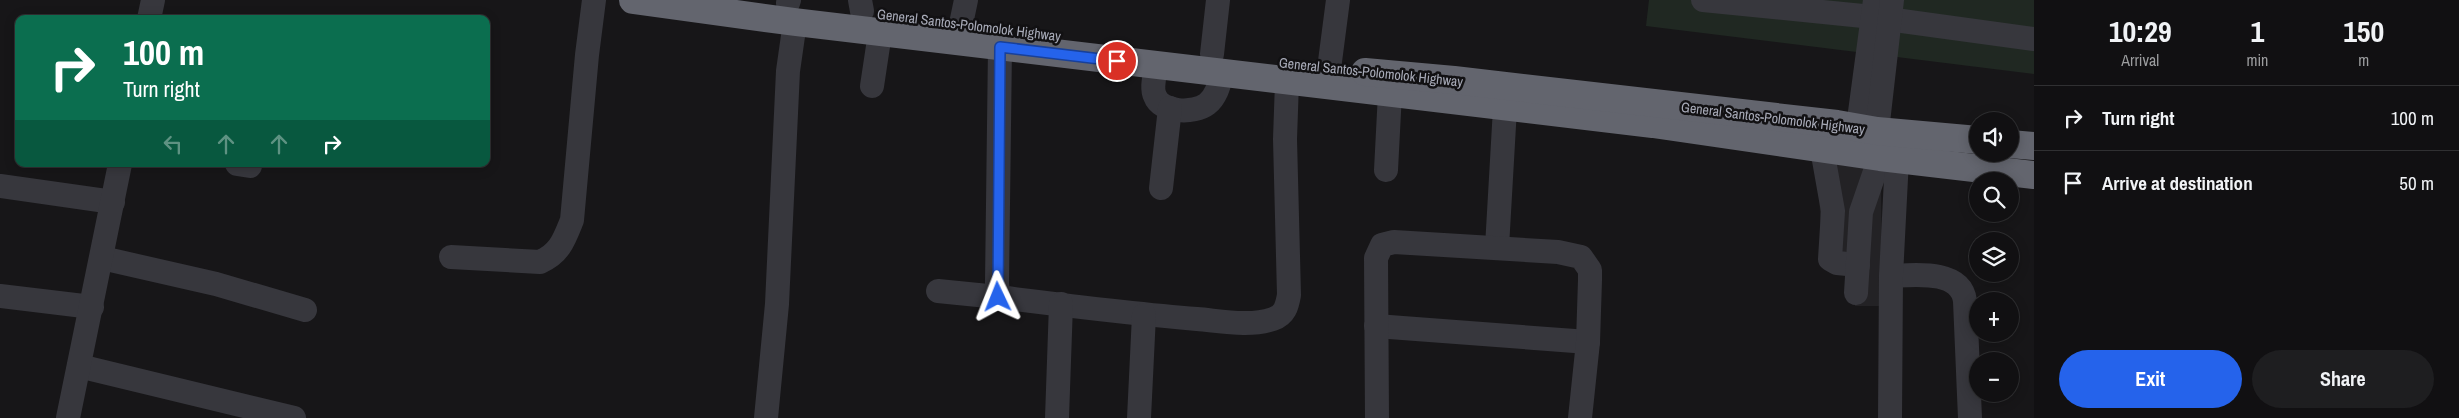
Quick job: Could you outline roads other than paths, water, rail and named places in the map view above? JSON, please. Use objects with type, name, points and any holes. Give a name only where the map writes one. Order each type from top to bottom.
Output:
[{"type":"highway","points":[[633,0],[784,6],[880,33],[1156,66],[1217,64],[1287,82],[1653,124],[1822,148],[1878,143],[2034,175]]},
{"type":"highway","name":"General Santos-Polomolok Highway","points":[[784,6],[861,6],[964,12],[1217,64],[1329,69],[1454,80],[1878,143],[1969,140]]},
{"type":"highway","points":[[2019,145],[2034,146]]},
{"type":"street","points":[[151,15],[153,0]]},
{"type":"street","points":[[451,257],[540,262],[552,257],[563,243],[572,220],[594,0]]},
{"type":"street","points":[[1156,66],[1153,90],[1158,102],[1170,108],[1193,110],[1206,105],[1216,91],[1218,0]]},
{"type":"street","points":[[1329,69],[1338,0]]},
{"type":"street","points":[[1703,0],[1882,9],[2034,40]]},
{"type":"street","points":[[766,418],[777,304],[788,71],[784,6]]},
{"type":"street","points":[[1882,9],[1878,143],[1891,276],[1890,418]]},
{"type":"street","points":[[872,86],[880,33]]},
{"type":"street","points":[[998,297],[1000,47]]},
{"type":"street","points":[[938,291],[1241,323],[1272,320],[1284,313],[1290,296],[1286,139],[1287,82]]},
{"type":"street","points":[[1386,170],[1390,93]]},
{"type":"street","points":[[1161,188],[1170,108]]},
{"type":"street","points":[[1497,247],[1505,108]]},
{"type":"street","points":[[1846,238],[1861,212],[1878,143]]},
{"type":"street","points":[[1822,148],[1833,211],[1858,265],[1856,293]]},
{"type":"street","points":[[68,418],[119,167]]},
{"type":"street","points":[[0,186],[113,202]]},
{"type":"street","points":[[1833,211],[1861,212]]},
{"type":"street","points":[[1378,418],[1376,258],[1382,245],[1394,242],[1497,247],[1572,254],[1581,257],[1586,262],[1590,280],[1588,342],[1580,418]]},
{"type":"street","points":[[102,258],[216,284],[305,310]]},
{"type":"street","points":[[1891,276],[1922,274],[1940,277],[1957,285],[1962,292],[1965,302],[1970,418]]},
{"type":"street","points":[[0,296],[92,307]]},
{"type":"street","points":[[1058,418],[1061,304]]},
{"type":"street","points":[[1139,418],[1144,314]]},
{"type":"street","points":[[1376,326],[1588,342]]},
{"type":"street","points":[[79,366],[294,418]]}]
